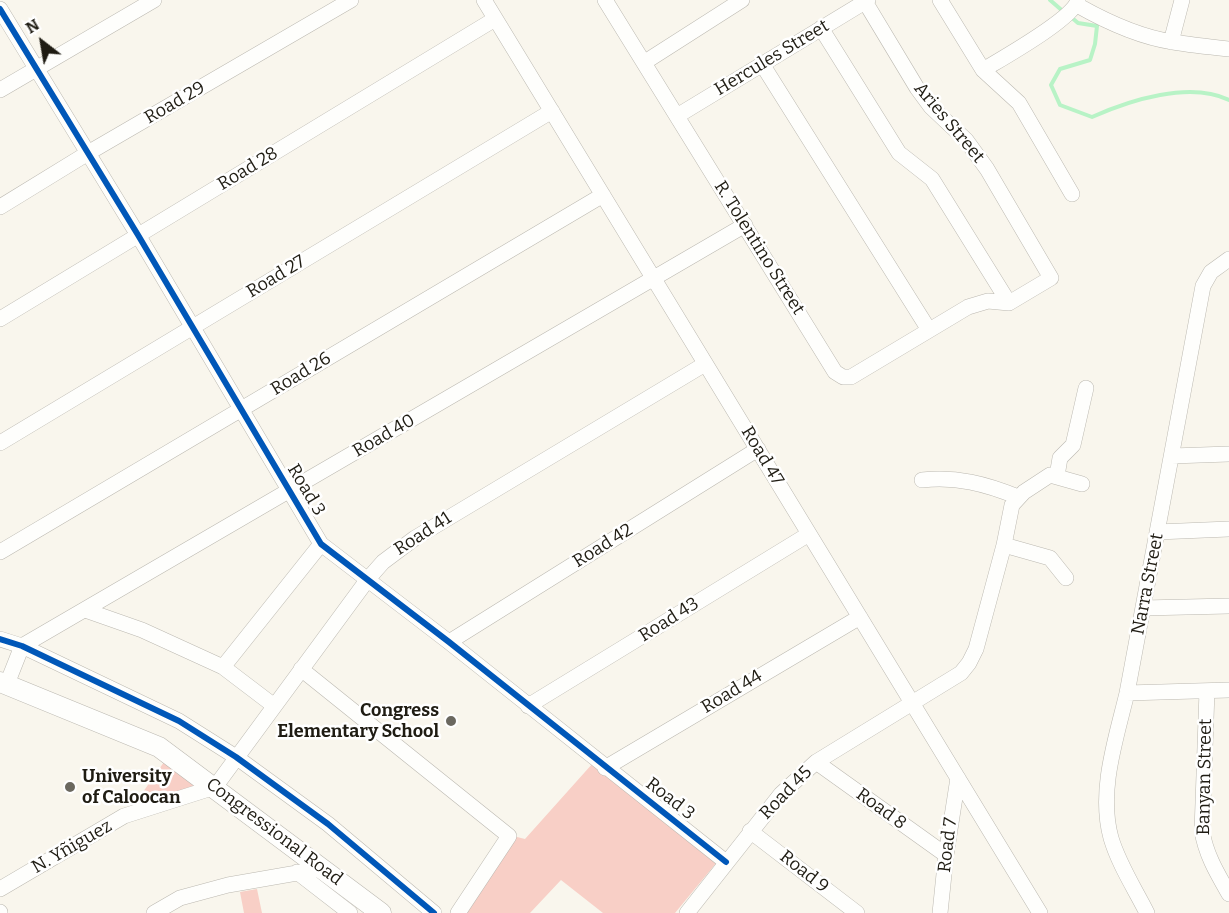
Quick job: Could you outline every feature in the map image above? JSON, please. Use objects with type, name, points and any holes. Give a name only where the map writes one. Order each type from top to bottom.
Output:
[{"type":"main road","name":"Congressional Road","points":[[3,683],[159,747],[381,913]]},
{"type":"street","points":[[0,90],[154,0]]},
{"type":"street","name":"Road 29","points":[[0,207],[88,153],[351,0]]},
{"type":"street","name":"Road 47","points":[[484,0],[1040,913]]},
{"type":"street","name":"R. Tolentino Street","points":[[605,0],[835,372],[843,377],[851,377],[929,330]]},
{"type":"street","points":[[645,62],[740,0]]},
{"type":"street","points":[[940,0],[982,70],[1019,103],[1072,194]]},
{"type":"street","points":[[1171,42],[1182,0]]},
{"type":"street","name":"Hercules Street","points":[[677,116],[865,1]]},
{"type":"street","name":"Aries Street","points":[[865,1],[917,88],[932,107],[966,140],[987,169],[1051,278],[1009,303]]},
{"type":"street","points":[[982,70],[1054,26],[1077,3],[1117,26],[1171,42],[1229,49]]},
{"type":"street","name":"Road 3","points":[[0,9],[138,235],[321,544],[449,642],[726,862]]},
{"type":"street","name":"Road 28","points":[[0,319],[495,19]]},
{"type":"street","points":[[821,28],[899,153],[932,179],[1009,303]]},
{"type":"street","points":[[762,64],[929,330],[968,306],[988,301],[1009,303]]},
{"type":"street","name":"Road 27","points":[[0,443],[552,111]]},
{"type":"street","name":"Road 26","points":[[0,552],[603,195]]},
{"type":"street","name":"Road 40","points":[[22,646],[746,225]]},
{"type":"street","name":"Narra Street","points":[[1147,913],[1119,860],[1111,837],[1107,788],[1114,745],[1127,693],[1203,285],[1211,272],[1229,259]]},
{"type":"street","name":"Road 41","points":[[215,787],[273,705],[383,562],[415,537],[705,364]]},
{"type":"street","points":[[1057,476],[1060,458],[1072,445],[1086,388]]},
{"type":"street","name":"Road 42","points":[[449,642],[758,449]]},
{"type":"street","points":[[1172,456],[1229,454]]},
{"type":"street","points":[[922,480],[940,478],[959,480],[988,486],[1018,497],[1050,475],[1082,484]]},
{"type":"street","name":"Road 45","points":[[692,911],[750,831],[781,794],[816,762],[961,673],[969,663],[976,650],[1004,545],[1012,505],[1018,497]]},
{"type":"street","points":[[1157,532],[1229,529]]},
{"type":"street","name":"Road 43","points":[[528,706],[809,534]]},
{"type":"street","points":[[223,667],[321,544]]},
{"type":"street","points":[[1004,545],[1050,558],[1066,578]]},
{"type":"street","points":[[1143,608],[1229,606]]},
{"type":"street","points":[[84,610],[142,630],[223,667],[273,705]]},
{"type":"street","name":"Road 44","points":[[605,768],[860,617]]},
{"type":"street","points":[[0,639],[22,646],[179,721],[236,757],[328,824],[434,913]]},
{"type":"street","points":[[3,683],[22,646]]},
{"type":"street","points":[[301,669],[508,836],[458,913]]},
{"type":"street","points":[[1127,693],[1229,690]]},
{"type":"street","name":"Banyan Street","points":[[1207,691],[1202,831],[1204,847],[1229,894]]},
{"type":"street","name":"Road 8","points":[[816,762],[946,855]]},
{"type":"street","name":"Road 7","points":[[940,913],[958,778]]},
{"type":"street","name":"N. Yñiguez","points":[[0,889],[124,816],[215,787]]},
{"type":"street","name":"Road 9","points":[[750,831],[857,913]]},
{"type":"street","points":[[154,913],[180,898],[228,885],[320,869]]},
{"type":"street","points":[[297,872],[350,913]]},
{"type":"shaded area","points":[[164,762],[206,787],[129,812]]},
{"type":"shaded area","points":[[593,763],[717,862],[675,913],[603,913],[561,880],[530,913],[467,913],[513,836],[525,839]]},
{"type":"shaded area","points":[[257,889],[262,913],[244,913],[240,892]]},
{"type":"waterway","points":[[1050,0],[1065,13]]},
{"type":"waterway","points":[[1071,17],[1078,23],[1097,26],[1095,44],[1090,60],[1060,69],[1051,85],[1060,105],[1092,117],[1124,104],[1160,95],[1196,92],[1229,100]]},
{"type":"cycle path","points":[[0,9],[138,235],[321,544],[449,642],[726,862]]},
{"type":"cycle path","points":[[0,639],[22,646],[179,721],[236,757],[328,824],[434,913]]},
{"type":"place","name":"Congress Elementary School","points":[[451,721]]},
{"type":"place","name":"University of Caloocan","points":[[70,787]]}]
